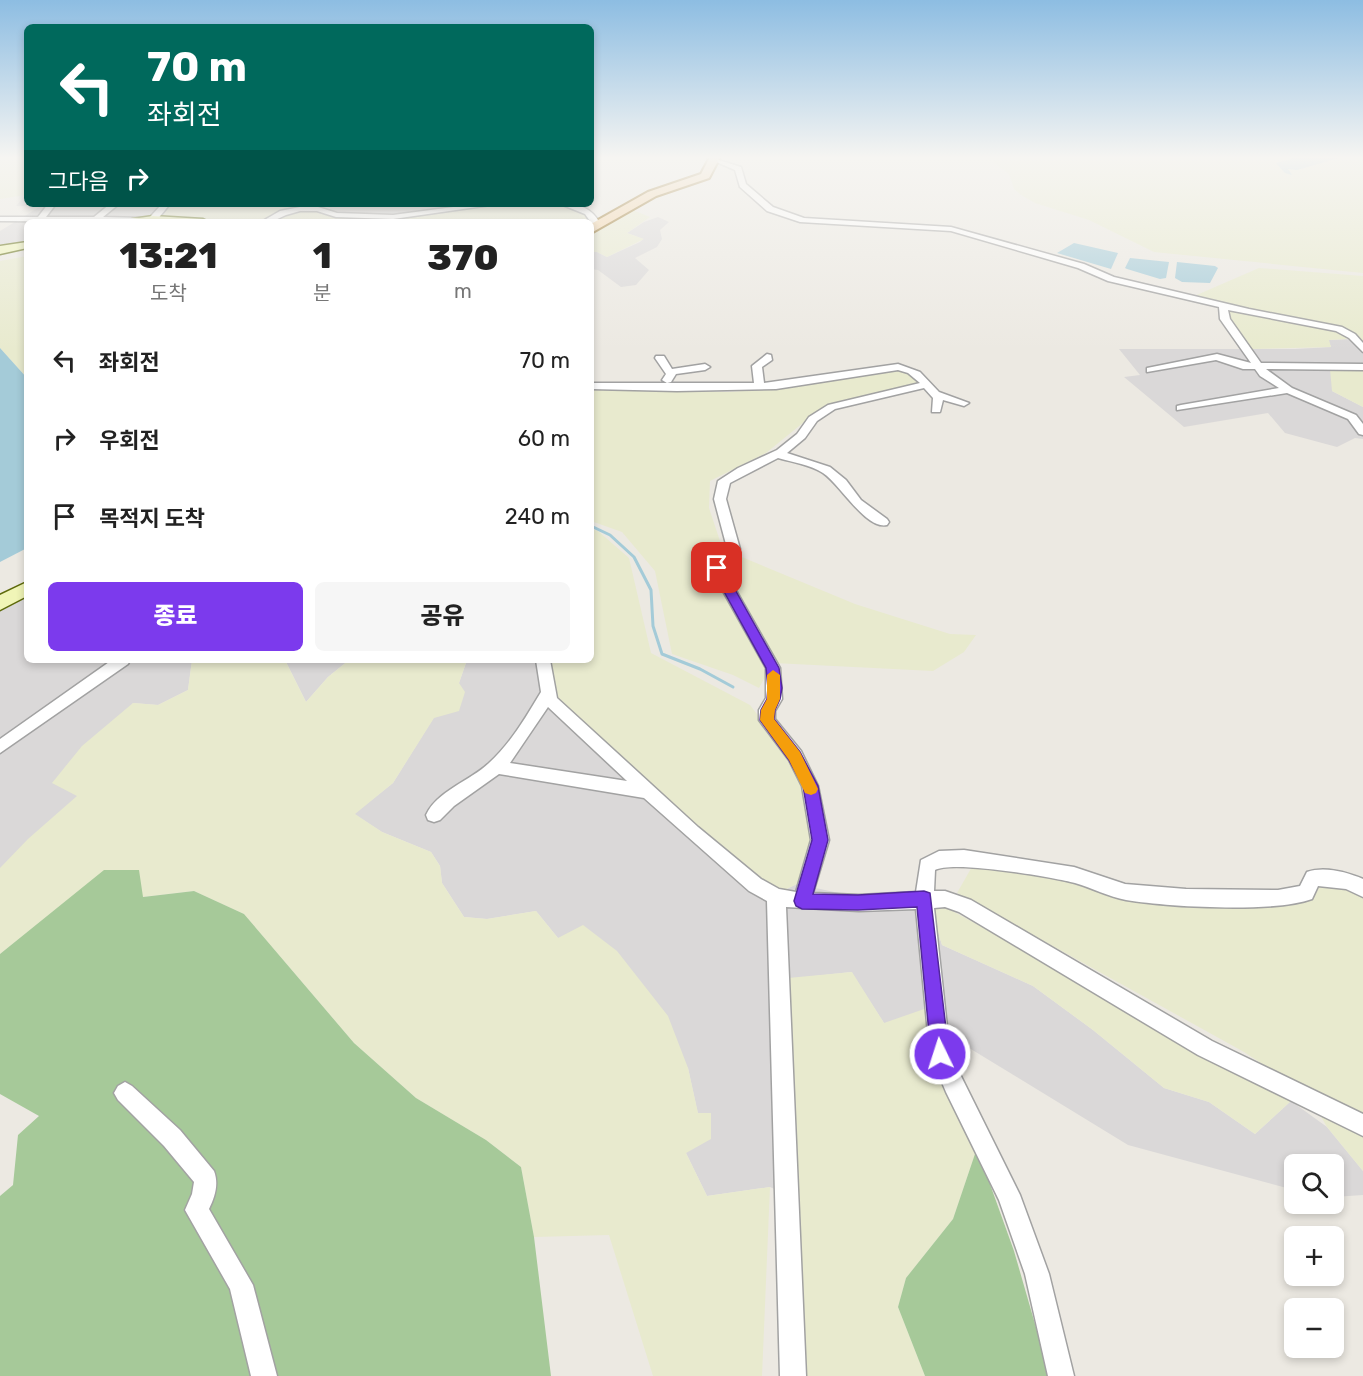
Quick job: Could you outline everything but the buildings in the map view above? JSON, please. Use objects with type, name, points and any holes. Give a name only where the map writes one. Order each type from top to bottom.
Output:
[{"type":"street","points":[[823,221],[951,229],[1081,266],[1111,279],[1223,306],[1339,329],[1352,336],[1363,349]]},
{"type":"street","points":[[0,250],[24,246]]},
{"type":"street","points":[[1223,306],[1225,319],[1264,374],[1288,390],[1352,417],[1363,432]]},
{"type":"street","points":[[759,386],[757,366],[767,360],[767,357]]},
{"type":"street","points":[[1150,370],[1217,357],[1243,366],[1363,367]]},
{"type":"street","points":[[660,358],[670,372]]},
{"type":"street","points":[[670,372],[705,367]]},
{"type":"street","points":[[594,386],[759,386],[898,367],[912,369],[921,376],[924,385],[937,395],[964,403]]},
{"type":"street","points":[[662,387],[670,372]]},
{"type":"street","points":[[802,901],[820,840],[810,786],[795,756],[767,720],[768,710],[774,699],[773,668],[717,568],[734,549],[720,499],[724,482],[742,470],[778,454],[801,436],[813,418],[832,407],[924,385]]},
{"type":"street","points":[[1181,408],[1288,390]]},
{"type":"street","points":[[936,410],[937,395]]},
{"type":"street","points":[[778,454],[826,469],[842,483],[857,503],[883,522]]},
{"type":"street","points":[[0,603],[24,590]]},
{"type":"street","points":[[0,747],[119,663]]},
{"type":"street","points":[[544,663],[550,700],[692,832],[755,885],[776,897],[802,901],[858,903],[924,898],[945,899],[965,906],[1205,1047],[1363,1125]]},
{"type":"street","points":[[434,814],[444,802],[462,793],[497,766],[522,735],[549,693]]},
{"type":"street","points":[[497,766],[649,792]]},
{"type":"street","points":[[1061,1376],[1037,1274],[1009,1195],[953,1085],[940,1054],[924,898],[927,866],[939,859],[964,858],[1074,875],[1125,892],[1186,897],[1278,898],[1306,893],[1313,878],[1334,879],[1363,889]]},
{"type":"street","points":[[776,897],[793,1376]]},
{"type":"street","points":[[125,1093],[172,1138],[206,1179],[203,1197],[196,1210],[241,1285],[264,1376]]},
{"type":"shaded area","points":[[16,221],[24,221],[24,244],[5,248],[5,244],[0,244],[0,231]]},
{"type":"shaded area","points":[[644,222],[669,222],[660,230],[662,239],[657,247],[635,258],[649,270],[636,285],[621,287],[594,269],[594,252],[607,257],[640,242],[643,239],[627,233]]},
{"type":"shaded area","points":[[1354,339],[1363,346],[1363,369],[1332,391],[1363,407],[1363,439],[1355,438],[1337,447],[1285,433],[1268,413],[1184,427],[1124,377],[1140,375],[1119,349],[1295,349],[1331,347],[1328,340]]},
{"type":"shaded area","points":[[24,592],[24,663],[192,663],[188,690],[158,705],[133,703],[78,796],[0,870],[0,605]]},
{"type":"shaded area","points":[[286,663],[345,663],[328,677],[306,702]]},
{"type":"shaded area","points":[[466,663],[550,663],[776,894],[797,884],[932,913],[942,945],[1033,986],[1093,1030],[1164,1088],[1209,1102],[1255,1134],[1291,1101],[1327,1127],[1363,1171],[1363,1195],[1344,1196],[1344,1154],[1284,1154],[1284,1187],[1128,1145],[938,1029],[884,1023],[851,972],[788,979],[796,1198],[770,1187],[707,1196],[686,1153],[698,1114],[688,1068],[558,938],[536,911],[487,919],[464,917],[442,883],[440,866],[431,852],[382,832],[354,814],[393,783],[434,717],[459,683]]},
{"type":"green space","points":[[609,221],[644,221],[627,233],[644,239],[607,257],[594,252],[594,230]]},
{"type":"green space","points":[[1091,221],[1363,221],[1363,273],[1154,252]]},
{"type":"green space","points":[[24,257],[24,375],[0,348],[0,261]]},
{"type":"green space","points":[[1259,268],[1363,276],[1363,346],[1343,329],[1328,324],[1278,316],[1192,297]]},
{"type":"green space","points":[[1229,309],[1332,329],[1348,337],[1329,340],[1331,347],[1252,349],[1232,323]]},
{"type":"green space","points":[[1330,369],[1363,369],[1363,407],[1332,391]]},
{"type":"green space","points":[[900,370],[914,372],[919,377],[918,384],[886,394],[837,403],[809,418],[766,453],[710,481],[709,508],[722,547],[706,566],[737,613],[767,673],[759,688],[733,675],[672,654],[655,571],[622,532],[594,522],[594,389],[727,392],[778,389]]},
{"type":"green space","points":[[594,530],[629,558],[651,653],[750,705],[783,748],[804,787],[813,842],[807,872],[797,884],[776,894],[724,855],[555,702],[548,663],[594,663]]},
{"type":"green space","points":[[737,555],[855,604],[950,634],[976,635],[964,652],[933,671],[774,663],[719,569]]},
{"type":"green space","points":[[192,663],[286,663],[306,702],[328,677],[345,663],[466,663],[459,683],[465,692],[459,711],[434,718],[393,783],[355,814],[382,832],[431,852],[440,866],[442,883],[464,917],[487,919],[536,911],[558,938],[583,925],[617,951],[668,1016],[688,1068],[698,1113],[711,1113],[711,1139],[686,1153],[707,1196],[770,1187],[762,1376],[653,1376],[609,1235],[534,1237],[521,1167],[486,1140],[416,1098],[354,1043],[244,914],[194,891],[142,897],[105,870],[0,954],[0,868],[28,839],[77,796],[52,783],[82,746],[133,703],[158,705],[188,690]]},
{"type":"green space","points":[[973,865],[1226,901],[1293,905],[1313,898],[1321,884],[1339,885],[1363,894],[1363,1116],[1281,1076],[1244,1052],[957,893]]},
{"type":"green space","points":[[104,870],[139,870],[143,897],[194,891],[244,914],[354,1043],[416,1098],[486,1140],[521,1167],[534,1237],[551,1376],[0,1376],[0,1196],[13,1185],[18,1135],[39,1116],[0,1094],[0,954]]},
{"type":"green space","points":[[934,901],[1109,996],[1160,1028],[1291,1101],[1255,1134],[1209,1102],[1164,1088],[1093,1030],[1033,986],[942,945],[932,913]]},
{"type":"green space","points":[[852,972],[884,1023],[927,1008],[977,1148],[953,1219],[906,1278],[898,1307],[925,1376],[801,1376],[788,978]]},
{"type":"green space","points":[[1316,1108],[1363,1133],[1363,1171],[1327,1127]]},
{"type":"green space","points":[[977,1148],[1014,1251],[1050,1376],[925,1376],[898,1307],[906,1278],[953,1219]]},
{"type":"water","points":[[1074,243],[1118,253],[1111,269],[1057,253]]},
{"type":"water","points":[[1130,258],[1169,262],[1166,278],[1160,279],[1125,268]]},
{"type":"water","points":[[1177,262],[1218,268],[1210,283],[1182,282],[1175,278]]},
{"type":"water","points":[[0,348],[24,375],[24,550],[0,562]]},
{"type":"waterway","points":[[594,527],[610,535],[634,557],[651,590],[653,626],[662,654],[700,669],[733,687]]},
{"type":"slow traffic","points":[[773,675],[774,699],[768,710],[767,720],[795,756],[811,789]]},
{"type":"route","points":[[717,568],[773,668],[774,699],[768,710],[767,720],[795,756],[810,786],[820,840],[802,901],[858,903],[924,898],[940,1054]]}]
